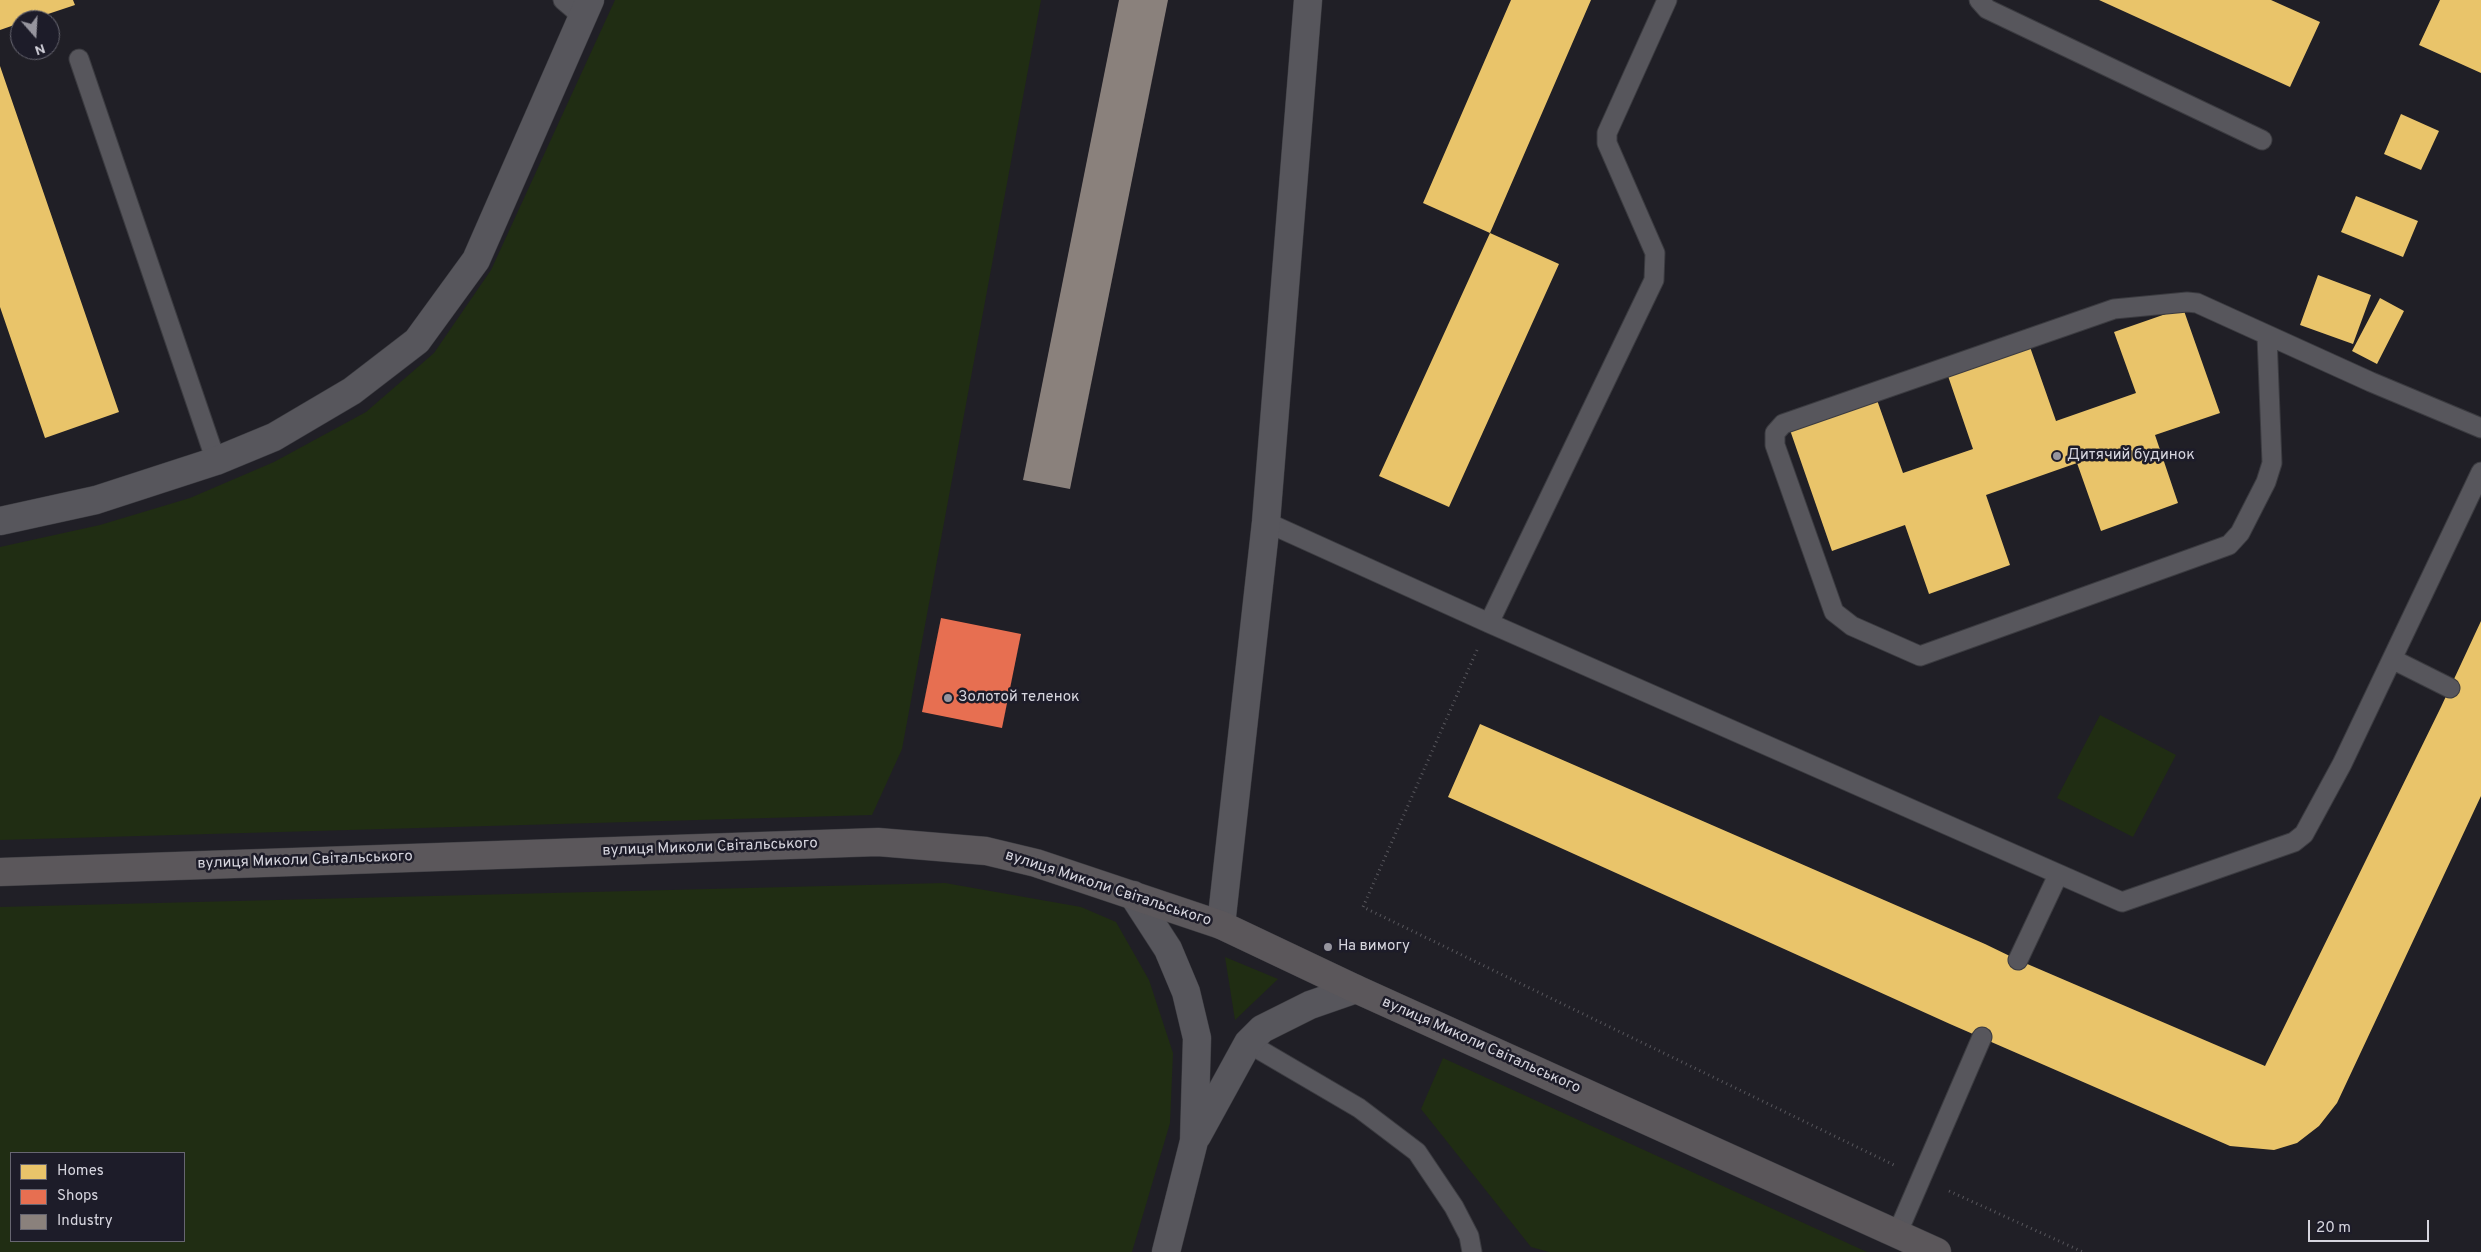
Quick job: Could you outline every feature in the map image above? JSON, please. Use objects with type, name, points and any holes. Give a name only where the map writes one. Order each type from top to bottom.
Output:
[{"type":"main road","name":"вулиця Миколи Світальського","points":[[0,872],[878,842],[986,851],[1036,863],[1221,925],[1356,989],[1937,1252]]},
{"type":"street","points":[[1221,925],[1266,522],[1308,0]]},
{"type":"street","points":[[0,521],[96,500],[216,460],[274,437],[344,396],[417,341],[476,260],[579,6]]},
{"type":"street","points":[[1133,895],[1168,949],[1186,992],[1197,1038],[1194,1141],[1166,1252]]},
{"type":"street","points":[[1194,1141],[1248,1043],[1262,1029],[1310,1005],[1356,989]]},
{"type":"lane","points":[[1489,623],[1654,280],[1655,253],[1607,143],[1607,132],[1667,0]]},
{"type":"lane","points":[[1980,0],[1987,9],[2262,140]]},
{"type":"lane","points":[[79,59],[216,460]]},
{"type":"lane","points":[[2267,336],[2272,463],[2266,482],[2244,524],[2229,545],[1920,656],[1852,626],[1834,612],[1775,445],[1775,433],[1783,424],[2114,309],[2187,302],[2197,303],[2267,336],[2481,428]]},
{"type":"lane","points":[[1266,522],[2058,875],[2116,900],[2129,901],[2299,839],[2342,764],[2481,472]]},
{"type":"lane","points":[[2392,659],[2450,688]]},
{"type":"lane","points":[[2018,960],[2058,875]]},
{"type":"lane","points":[[1898,1234],[1920,1178],[1982,1037]]},
{"type":"lane","points":[[1248,1043],[1360,1108],[1417,1152],[1454,1207],[1469,1236],[1472,1252]]},
{"type":"path","points":[[1489,623],[1363,907],[1920,1178],[2083,1252]]},
{"type":"green space","points":[[615,0],[1041,0],[902,749],[872,815],[0,840],[0,547],[100,525],[190,498],[274,462],[366,412],[434,353],[491,270]]},
{"type":"green space","points":[[2100,715],[2176,755],[2133,837],[2057,798]]},
{"type":"green space","points":[[945,883],[1081,907],[1116,922],[1149,980],[1173,1053],[1170,1123],[1132,1252],[0,1252],[0,907]]},
{"type":"green space","points":[[1225,957],[1278,979],[1235,1020]]},
{"type":"green space","points":[[1443,1058],[1867,1252],[1549,1252],[1531,1247],[1421,1109]]},
{"type":"building: Homes","points":[[0,0],[73,0],[75,5],[60,10],[10,10],[10,26],[0,30]]},
{"type":"building: Homes","points":[[1511,0],[1591,0],[1490,233],[1423,203]]},
{"type":"building: Homes","points":[[2099,0],[2271,0],[2320,22],[2290,87]]},
{"type":"building: Homes","points":[[2440,0],[2481,0],[2481,73],[2419,45]]},
{"type":"building: Homes","points":[[0,66],[119,412],[45,438],[0,307]]},
{"type":"building: Homes","points":[[2401,114],[2439,131],[2421,170],[2384,154]]},
{"type":"building: Homes","points":[[2356,196],[2418,221],[2403,257],[2341,232]]},
{"type":"building: Homes","points":[[1490,233],[1559,264],[1449,507],[1379,476]]},
{"type":"building: Homes","points":[[2318,275],[2371,295],[2353,344],[2300,325]]},
{"type":"building: Homes","points":[[2380,298],[2404,311],[2377,364],[2352,351]]},
{"type":"building: Homes","name":"Дитячий будинок","points":[[2183,308],[2220,413],[2155,435],[2178,503],[2101,531],[2077,463],[1986,495],[2010,565],[1929,594],[1905,525],[1832,551],[1790,430],[1877,400],[1903,473],[1973,449],[1948,376],[2030,347],[2056,421],[2136,393],[2114,332]]},
{"type":"building: Homes","points":[[2481,621],[2481,796],[2337,1103],[2319,1126],[2297,1143],[2274,1150],[2230,1146],[1950,1024],[1448,797],[1480,724],[2265,1066],[2441,707]]},
{"type":"building: Shops","points":[[941,618],[1021,634],[1002,728],[922,712]]},
{"type":"building: Industry","points":[[1119,0],[1168,0],[1070,489],[1023,480]]},
{"type":"place","name":"Дитячий будинок","points":[[2057,456]]},
{"type":"place","name":"Золотой теленок","points":[[948,698]]},
{"type":"place","name":"На вимогу","points":[[1328,947]]}]
